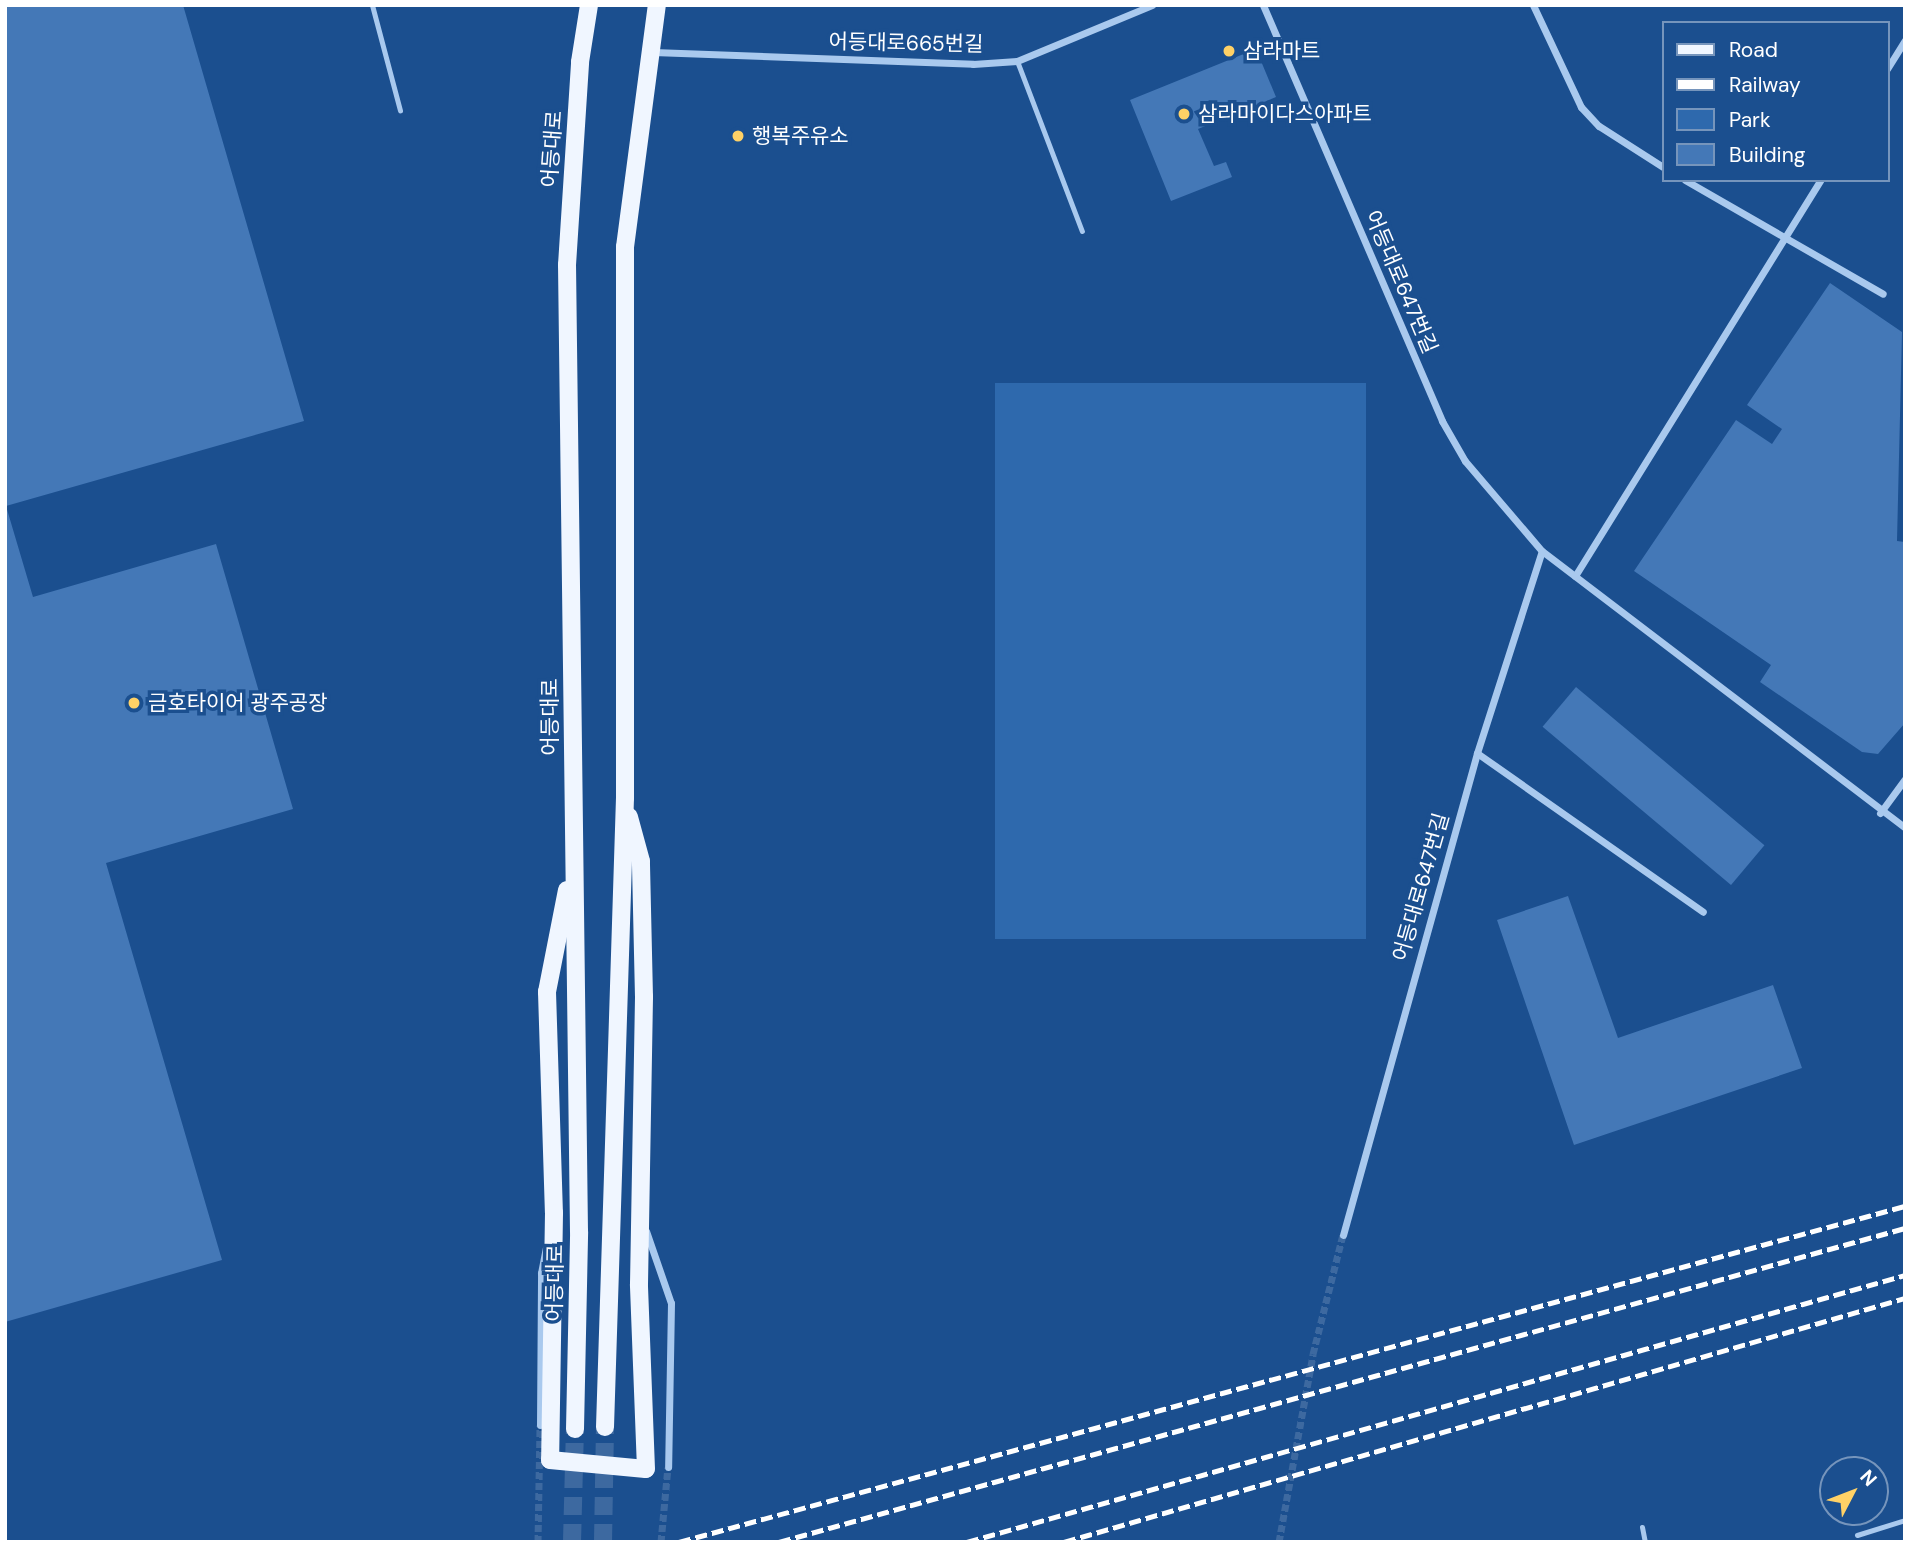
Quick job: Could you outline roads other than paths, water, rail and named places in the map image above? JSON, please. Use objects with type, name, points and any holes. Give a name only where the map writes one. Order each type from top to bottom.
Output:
[{"type":"main road","name":"어등대로","points":[[575,1429],[579,1232],[566,265],[580,62],[589,5]]},
{"type":"main road","points":[[605,1427],[625,798],[625,247],[657,5]]},
{"type":"main road","points":[[574,852],[547,992],[554,1213],[550,1460],[646,1469],[640,1215],[644,997],[641,861],[625,798]]},
{"type":"street","name":"어등대로665번길","points":[[649,52],[973,64],[1017,61],[1152,5]]},
{"type":"street","name":"어등대로647번길","points":[[1263,5],[1442,421],[1465,461],[1542,551],[1880,813],[1905,828]]},
{"type":"street","points":[[1533,5],[1581,107],[1599,126],[1661,166]]},
{"type":"street","points":[[1889,66],[1905,40]]},
{"type":"street","points":[[1688,182],[1883,294]]},
{"type":"street","points":[[1575,576],[1820,182]]},
{"type":"street","name":"어등대로647번길","points":[[1343,1235],[1477,753],[1542,551]]},
{"type":"street","points":[[1477,753],[1703,912]]},
{"type":"street","points":[[1880,813],[1905,779]]},
{"type":"street","points":[[540,1425],[541,1273],[554,1213]]},
{"type":"street","points":[[640,1215],[671,1303],[668,1467]]},
{"type":"lane","points":[[372,5],[400,110]]},
{"type":"lane","points":[[1017,61],[1082,232]]},
{"type":"lane","points":[[1857,1535],[1905,1520]]},
{"type":"lane","points":[[1642,1527],[1646,1542]]},
{"type":"tunnel","points":[[1279,1542],[1313,1354],[1343,1235]]},
{"type":"tunnel","points":[[538,1542],[540,1425]]},
{"type":"tunnel","points":[[603,1542],[605,1427]]},
{"type":"tunnel","points":[[572,1542],[575,1429]]},
{"type":"tunnel","points":[[661,1542],[668,1467]]},
{"type":"railway","points":[[679,1542],[1905,1206]]},
{"type":"railway","points":[[779,1542],[1905,1228]]},
{"type":"railway","points":[[967,1542],[1905,1275]]},
{"type":"railway","points":[[1064,1542],[1905,1298]]},
{"type":"place","name":"삼라마트","points":[[1229,51]]},
{"type":"place","name":"삼라마이다스아파트","points":[[1184,114]]},
{"type":"place","name":"행복주유소","points":[[738,136]]},
{"type":"place","name":"금호타이어 광주공장","points":[[134,703]]}]
